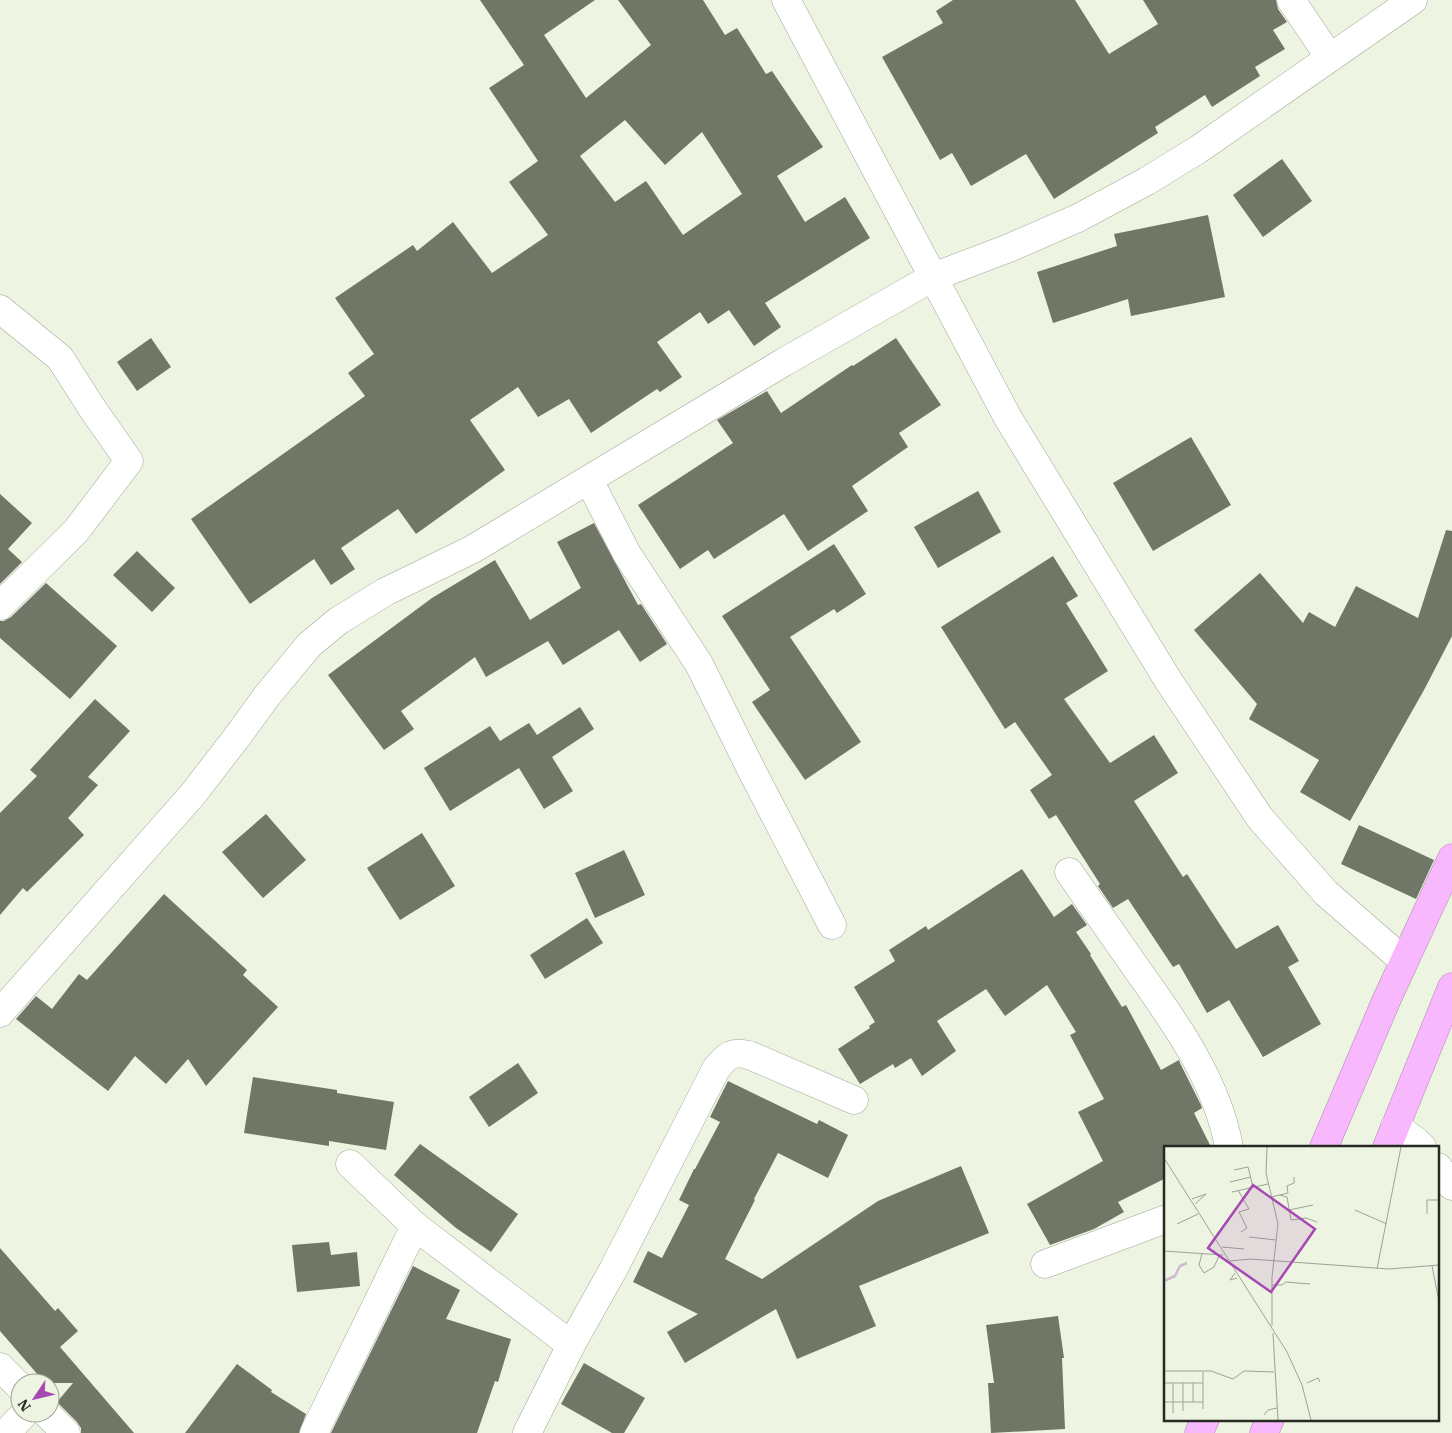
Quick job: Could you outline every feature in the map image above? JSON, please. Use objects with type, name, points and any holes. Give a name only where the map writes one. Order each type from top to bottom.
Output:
[{"type":"highway","points":[[1324,1146],[1404,962],[1452,858]]},
{"type":"highway","points":[[1391,1136],[1452,988]]},
{"type":"highway","points":[[1199,1433],[1205,1420]]},
{"type":"highway","points":[[1264,1433],[1270,1420]]},
{"type":"street","points":[[786,0],[1008,418],[1168,680],[1260,818],[1326,892],[1404,962]]},
{"type":"street","points":[[1291,0],[1330,58]]},
{"type":"street","points":[[0,1014],[193,794],[266,697],[309,645],[338,621],[385,592],[473,549],[784,362],[933,277],[1009,248],[1078,218],[1147,181],[1200,149],[1414,0]]},
{"type":"street","points":[[0,309],[60,358],[129,462],[76,531],[0,606]]},
{"type":"street","points":[[588,481],[594,488],[627,554],[699,664],[832,925]]},
{"type":"street","points":[[1070,872],[1174,1022],[1201,1069],[1220,1108],[1229,1146]]},
{"type":"street","points":[[527,1433],[571,1345],[716,1069],[724,1059],[738,1052],[749,1055],[854,1100]]},
{"type":"street","points":[[1391,1136],[1416,1141],[1421,1146]]},
{"type":"street","points":[[350,1164],[415,1226],[571,1345]]},
{"type":"street","points":[[1045,1264],[1164,1221]]},
{"type":"street","points":[[314,1433],[415,1226]]},
{"type":"street","points":[[0,1367],[10,1377]]},
{"type":"street","points":[[6,1433],[16,1423]]},
{"type":"street","points":[[56,1423],[66,1433]]},
{"type":"building","points":[[480,0],[595,0],[544,35],[586,98],[651,45],[618,0],[703,0],[725,35],[737,28],[766,74],[772,71],[823,147],[777,176],[805,222],[845,197],[870,238],[765,303],[781,327],[754,346],[729,310],[708,324],[700,312],[657,342],[682,377],[660,392],[657,389],[591,433],[569,399],[538,417],[518,387],[470,420],[505,470],[416,534],[398,509],[341,548],[355,569],[331,585],[314,559],[250,604],[191,519],[365,396],[348,373],[374,354],[335,298],[413,245],[417,251],[453,222],[492,273],[548,235],[509,182],[538,161],[489,88],[524,65]],"holes":[[[625,120],[665,165],[702,132],[742,194],[683,235],[646,181],[615,202],[580,156]]]},
{"type":"building","points":[[953,0],[1075,0],[1109,54],[1158,24],[1143,0],[1276,0],[1278,9],[1287,22],[1273,30],[1285,49],[1255,67],[1260,76],[1212,107],[1205,95],[1155,127],[1158,133],[1054,199],[1026,154],[971,186],[952,153],[940,160],[882,57],[943,23],[936,11]]},
{"type":"building","points":[[1282,159],[1312,201],[1263,237],[1233,195]]},
{"type":"building","points":[[1208,215],[1225,297],[1131,316],[1128,299],[1053,323],[1037,272],[1117,246],[1114,234]]},
{"type":"building","points":[[151,338],[171,367],[137,391],[117,362]]},
{"type":"building","points":[[896,338],[941,405],[899,433],[908,447],[852,486],[868,511],[808,551],[784,514],[714,559],[708,550],[680,569],[638,505],[733,443],[717,420],[767,391],[781,413]]},
{"type":"building","points":[[1191,437],[1231,505],[1153,551],[1113,483]]},
{"type":"building","points":[[978,491],[1001,532],[938,568],[914,527]]},
{"type":"building","points":[[0,494],[32,523],[8,549],[22,562],[0,584]]},
{"type":"building","points":[[594,523],[638,605],[641,604],[667,644],[640,662],[619,630],[563,665],[548,641],[486,677],[475,657],[401,711],[414,729],[384,750],[328,675],[432,598],[495,560],[530,620],[581,588],[557,542]]},
{"type":"building","points":[[1446,530],[1452,531],[1452,636],[1424,690],[1350,821],[1300,792],[1319,760],[1249,719],[1257,704],[1194,630],[1260,573],[1303,623],[1309,612],[1335,627],[1356,586],[1418,618]]},
{"type":"building","points":[[834,544],[866,594],[837,613],[834,609],[790,637],[861,742],[805,780],[752,702],[770,690],[722,616]]},
{"type":"building","points":[[137,551],[175,588],[152,612],[113,575]]},
{"type":"building","points":[[1053,556],[1078,596],[1066,603],[1108,671],[1064,699],[1110,763],[1154,735],[1178,773],[1134,801],[1183,877],[1187,874],[1236,949],[1278,925],[1299,961],[1288,967],[1321,1024],[1263,1057],[1229,1000],[1207,1013],[1179,964],[1173,967],[1128,899],[1113,908],[1056,815],[1049,819],[1030,790],[1052,775],[1015,722],[1005,729],[941,627]]},
{"type":"building","points":[[46,583],[117,646],[70,699],[0,638],[0,621],[11,617]]},
{"type":"building","points":[[95,699],[130,731],[88,777],[98,785],[68,818],[84,835],[27,892],[23,888],[0,915],[0,813],[37,776],[30,770]]},
{"type":"building","points":[[580,707],[594,729],[552,757],[573,791],[544,809],[519,768],[450,811],[424,768],[490,726],[500,741],[529,723],[537,735]]},
{"type":"building","points":[[266,814],[306,860],[263,898],[222,852]]},
{"type":"building","points":[[1359,825],[1434,860],[1416,899],[1341,864]]},
{"type":"building","points":[[422,833],[455,886],[400,920],[367,868]]},
{"type":"building","points":[[624,850],[645,895],[595,918],[575,873]]},
{"type":"building","points":[[1022,869],[1054,917],[1072,904],[1087,925],[1076,932],[1122,1007],[1126,1005],[1161,1070],[1179,1060],[1201,1105],[1202,1108],[1194,1113],[1210,1146],[1164,1146],[1164,1179],[1118,1202],[1124,1212],[1094,1229],[1050,1245],[1027,1204],[1103,1161],[1078,1112],[1104,1099],[1070,1035],[1076,1032],[1047,985],[1005,1016],[986,989],[937,1021],[956,1051],[922,1076],[911,1058],[895,1068],[893,1064],[860,1084],[838,1049],[870,1028],[869,1026],[875,1022],[854,987],[895,961],[889,950],[926,926],[928,930]]},
{"type":"building","points":[[164,894],[247,970],[243,975],[278,1007],[206,1086],[188,1059],[166,1084],[135,1056],[108,1091],[16,1019],[36,996],[52,1009],[79,974],[87,980]]},
{"type":"building","points":[[587,918],[603,943],[545,979],[530,955]]},
{"type":"building","points":[[518,1063],[538,1093],[489,1127],[469,1097]]},
{"type":"building","points":[[253,1077],[337,1090],[337,1093],[394,1102],[386,1150],[329,1141],[329,1146],[244,1133]]},
{"type":"building","points":[[728,1081],[817,1124],[819,1120],[848,1135],[828,1178],[778,1153],[725,1259],[762,1279],[878,1201],[961,1166],[989,1233],[859,1286],[876,1326],[797,1359],[776,1309],[685,1363],[667,1332],[698,1314],[633,1282],[648,1251],[662,1258],[689,1205],[679,1200],[720,1122],[710,1117]]},
{"type":"building","points":[[420,1144],[518,1214],[491,1252],[456,1228],[394,1175]]},
{"type":"building","points":[[329,1242],[331,1255],[357,1252],[360,1286],[297,1292],[292,1245]]},
{"type":"building","points":[[0,1248],[55,1311],[58,1308],[78,1331],[60,1347],[134,1433],[81,1433],[81,1428],[77,1422],[60,1405],[60,1398],[73,1383],[60,1383],[60,1373],[36,1373],[0,1331]]},
{"type":"building","points":[[413,1266],[460,1290],[446,1319],[511,1339],[498,1382],[495,1381],[477,1433],[331,1433]]},
{"type":"building","points":[[1058,1316],[1064,1358],[1062,1358],[1065,1429],[991,1433],[988,1383],[994,1383],[986,1325]]},
{"type":"building","points":[[584,1363],[645,1398],[624,1433],[612,1433],[561,1404]]},
{"type":"building","points":[[237,1364],[272,1390],[271,1392],[306,1414],[299,1433],[185,1433]]}]
